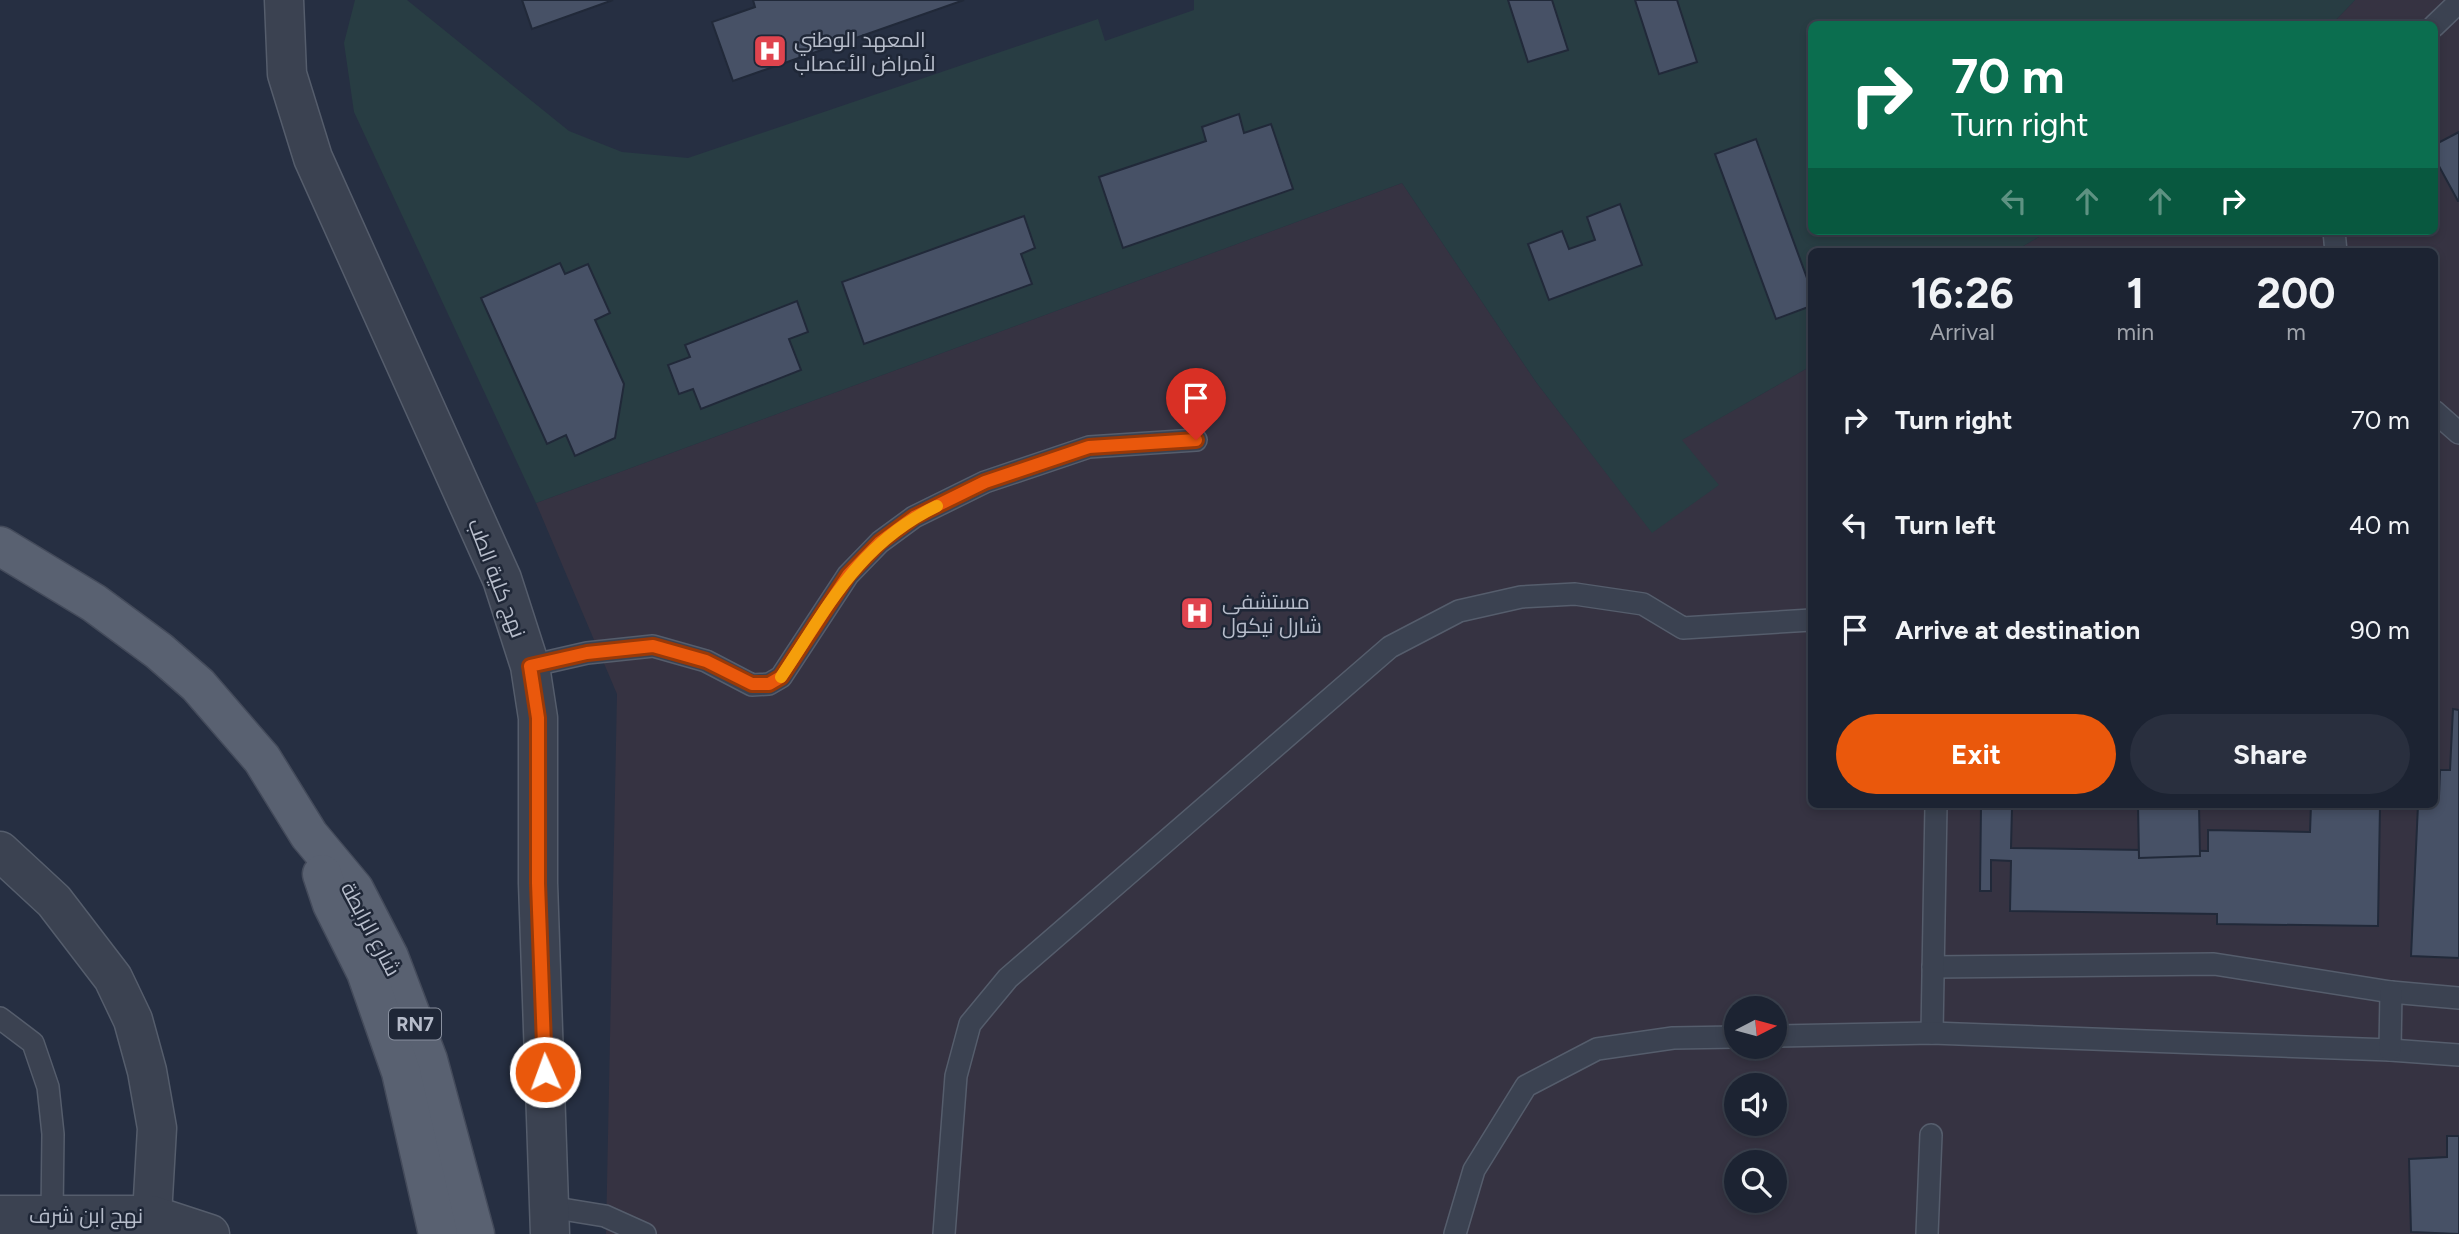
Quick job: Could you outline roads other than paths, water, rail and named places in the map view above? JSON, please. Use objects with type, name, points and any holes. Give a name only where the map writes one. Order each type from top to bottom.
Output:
[{"type":"main road","name":"شارع الرابطة","points":[[0,546],[94,603],[159,651],[198,685],[262,759],[309,835],[354,889],[389,957],[428,1060],[475,1234]]},
{"type":"main road","name":"شارع الرابطة","points":[[309,835],[332,904],[366,972],[401,1072],[438,1234]]},
{"type":"street","name":"نهج كلية الطب","points":[[284,0],[287,74],[313,158],[502,579],[530,666],[538,718],[538,883],[550,1221]]},
{"type":"street","points":[[0,850],[54,901],[113,978],[133,1020],[148,1070],[157,1128],[152,1215]]},
{"type":"street","name":"نهج ابن شرف","points":[[0,1215],[152,1215],[210,1234]]},
{"type":"lane","points":[[2438,22],[2459,2]]},
{"type":"lane","points":[[530,666],[587,653],[653,646],[706,661],[752,684],[769,684],[781,677],[848,575],[880,542],[914,517],[985,482],[1089,447],[1196,440]]},
{"type":"lane","points":[[944,1234],[956,1076],[970,1024],[1008,978],[1391,647],[1459,611],[1521,597],[1575,594],[1643,604],[1683,628],[1808,621]]},
{"type":"lane","points":[[1932,1033],[1936,808]]},
{"type":"lane","points":[[1933,967],[2214,964],[2391,992],[2459,998]]},
{"type":"lane","points":[[2389,1049],[2391,992]]},
{"type":"lane","points":[[0,1018],[33,1043],[48,1087],[53,1134],[52,1214]]},
{"type":"lane","points":[[1787,1036],[1932,1033],[2389,1049],[2459,1055]]},
{"type":"lane","points":[[1455,1234],[1474,1170],[1526,1086],[1597,1049],[1673,1038],[1724,1037]]},
{"type":"lane","points":[[1927,1234],[1931,1135]]},
{"type":"lane","points":[[550,1221],[605,1216],[645,1234]]},
{"type":"place","name":"المعهد الوطني لأمراض الأعصاب","points":[[770,51]]},
{"type":"place","name":"مستشفى شارل نيكول","points":[[1197,613]]}]
